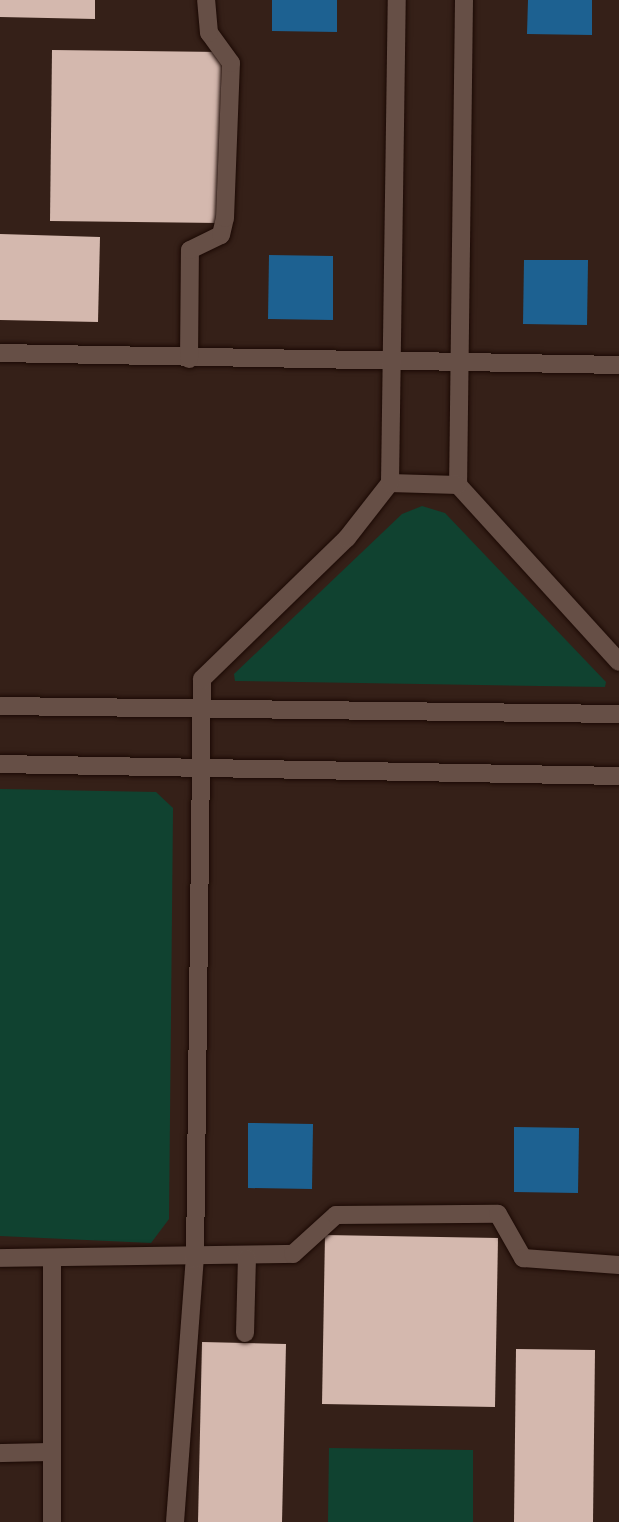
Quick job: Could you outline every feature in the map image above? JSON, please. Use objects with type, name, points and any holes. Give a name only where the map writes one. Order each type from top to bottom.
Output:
[{"type":"lane","points":[[189,359],[190,250],[220,235],[225,218],[231,63],[209,33],[206,0]]},
{"type":"lane","points":[[175,1522],[195,1259],[202,679],[210,668],[347,538],[390,483],[397,0]]},
{"type":"lane","points":[[464,0],[458,485],[619,662]]},
{"type":"lane","points":[[0,353],[189,359],[392,359],[619,365]]},
{"type":"lane","points":[[390,483],[458,485]]},
{"type":"lane","points":[[0,706],[201,711],[619,714]]},
{"type":"lane","points":[[0,764],[619,776]]},
{"type":"lane","points":[[0,1258],[247,1258],[297,1253],[336,1215],[498,1214],[521,1258],[619,1265]]},
{"type":"lane","points":[[245,1333],[247,1258]]},
{"type":"lane","points":[[52,1259],[52,1522]]},
{"type":"lane","points":[[0,1453],[52,1452]]},
{"type":"green space","points":[[422,506],[445,513],[606,682],[605,687],[235,681],[234,674],[402,514]]},
{"type":"green space","points":[[0,789],[156,792],[173,808],[169,1219],[151,1243],[0,1236]]},
{"type":"green space","points":[[329,1448],[473,1450],[473,1522],[328,1522]]},
{"type":"water","points":[[272,0],[337,0],[337,32],[272,31]]},
{"type":"water","points":[[528,0],[592,0],[592,35],[527,34]]},
{"type":"water","points":[[269,255],[333,256],[333,320],[268,319]]},
{"type":"water","points":[[524,260],[588,260],[587,325],[523,324]]},
{"type":"water","points":[[248,1123],[313,1124],[312,1189],[248,1188]]},
{"type":"water","points":[[514,1127],[579,1128],[578,1193],[514,1192]]},
{"type":"building","points":[[0,0],[95,0],[95,19],[0,17]]},
{"type":"building","points":[[52,50],[222,52],[219,223],[50,221]]},
{"type":"building","points":[[0,234],[100,237],[98,322],[0,320]]},
{"type":"building","points":[[325,1235],[498,1238],[495,1407],[322,1404]]},
{"type":"building","points":[[202,1342],[286,1344],[282,1522],[198,1522]]},
{"type":"building","points":[[516,1349],[595,1350],[593,1522],[514,1522]]}]
